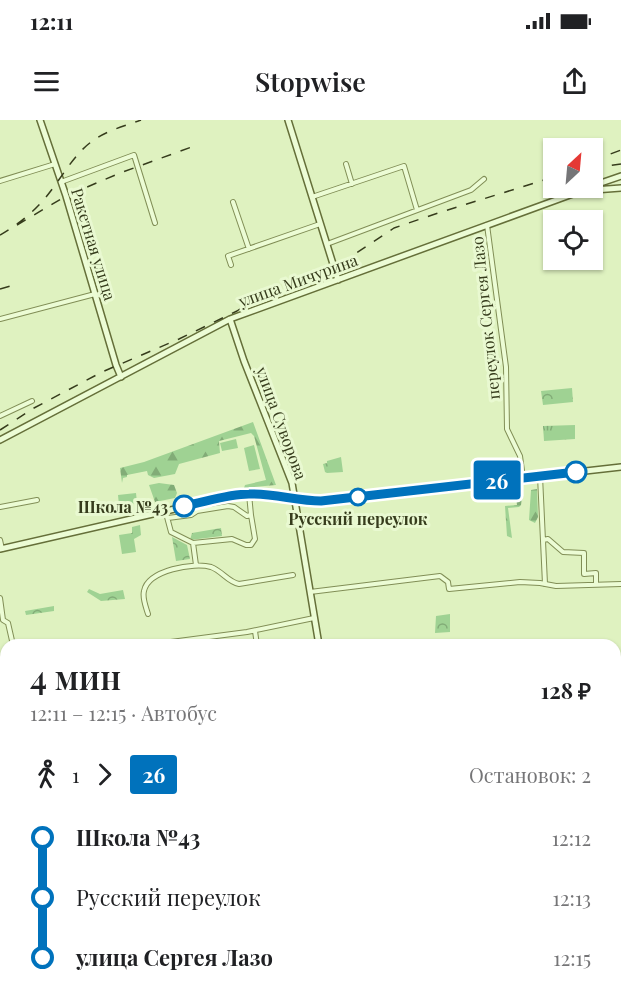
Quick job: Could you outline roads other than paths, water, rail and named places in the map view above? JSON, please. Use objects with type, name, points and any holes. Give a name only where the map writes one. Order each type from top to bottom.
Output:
[{"type":"street","name":"Ракетная улица","points":[[40,120],[116,365],[122,376]]},
{"type":"street","points":[[288,120],[338,280]]},
{"type":"street","points":[[61,182],[134,155],[155,223]]},
{"type":"street","points":[[0,181],[55,164]]},
{"type":"street","points":[[346,164],[352,184]]},
{"type":"street","points":[[312,197],[404,166],[417,210]]},
{"type":"street","points":[[603,183],[621,176]]},
{"type":"street","points":[[327,244],[471,190],[484,179]]},
{"type":"street","name":"улица Мичурина","points":[[603,189],[621,188]]},
{"type":"street","name":"улица Мичурина","points":[[0,440],[230,319],[562,198]]},
{"type":"street","points":[[233,202],[249,249]]},
{"type":"street","points":[[231,265],[228,256],[320,224]]},
{"type":"street","name":"переулок Сергея Лазо","points":[[487,225],[506,367],[507,429],[520,456],[523,478]]},
{"type":"street","points":[[0,319],[95,294]]},
{"type":"street","name":"улица Суворова","points":[[230,319],[292,483],[318,639]]},
{"type":"street","points":[[0,416],[32,401]]},
{"type":"street","points":[[0,540],[1,549],[236,495],[275,495],[321,501],[621,467]]},
{"type":"street","points":[[540,476],[545,584]]},
{"type":"street","points":[[166,511],[171,532],[193,543],[232,538],[251,545],[255,539],[255,533],[249,494]]},
{"type":"street","points":[[0,507],[37,500]]},
{"type":"street","points":[[168,518],[228,506],[248,516],[251,515]]},
{"type":"street","points":[[543,540],[548,539],[563,552],[584,553],[584,574],[596,573],[596,585]]},
{"type":"street","points":[[193,543],[196,565]]},
{"type":"street","points":[[148,614],[143,592],[147,584],[162,572],[196,565],[214,568],[233,583],[239,584],[292,575]]},
{"type":"street","points":[[310,592],[440,576],[448,582],[450,590],[520,582],[556,586],[621,584]]},
{"type":"street","points":[[0,598],[3,620],[8,623],[12,639]]},
{"type":"street","points":[[210,639],[314,618]]},
{"type":"street","points":[[255,631],[256,639]]},
{"type":"railway","points":[[0,235],[19,223],[36,208],[87,145],[117,128],[141,120]]},
{"type":"railway","points":[[17,225],[66,196],[120,173],[197,145]]},
{"type":"railway","points":[[603,157],[621,150]]},
{"type":"railway","points":[[603,166],[621,164]]},
{"type":"railway","points":[[0,430],[34,408],[102,372],[179,339],[237,311],[250,302],[334,268],[394,228],[543,180]]},
{"type":"railway","points":[[0,289],[17,284]]},
{"type":"place","name":"Русский переулок","points":[[358,497]]},
{"type":"place","name":"Школа №43","points":[[184,506]]}]
